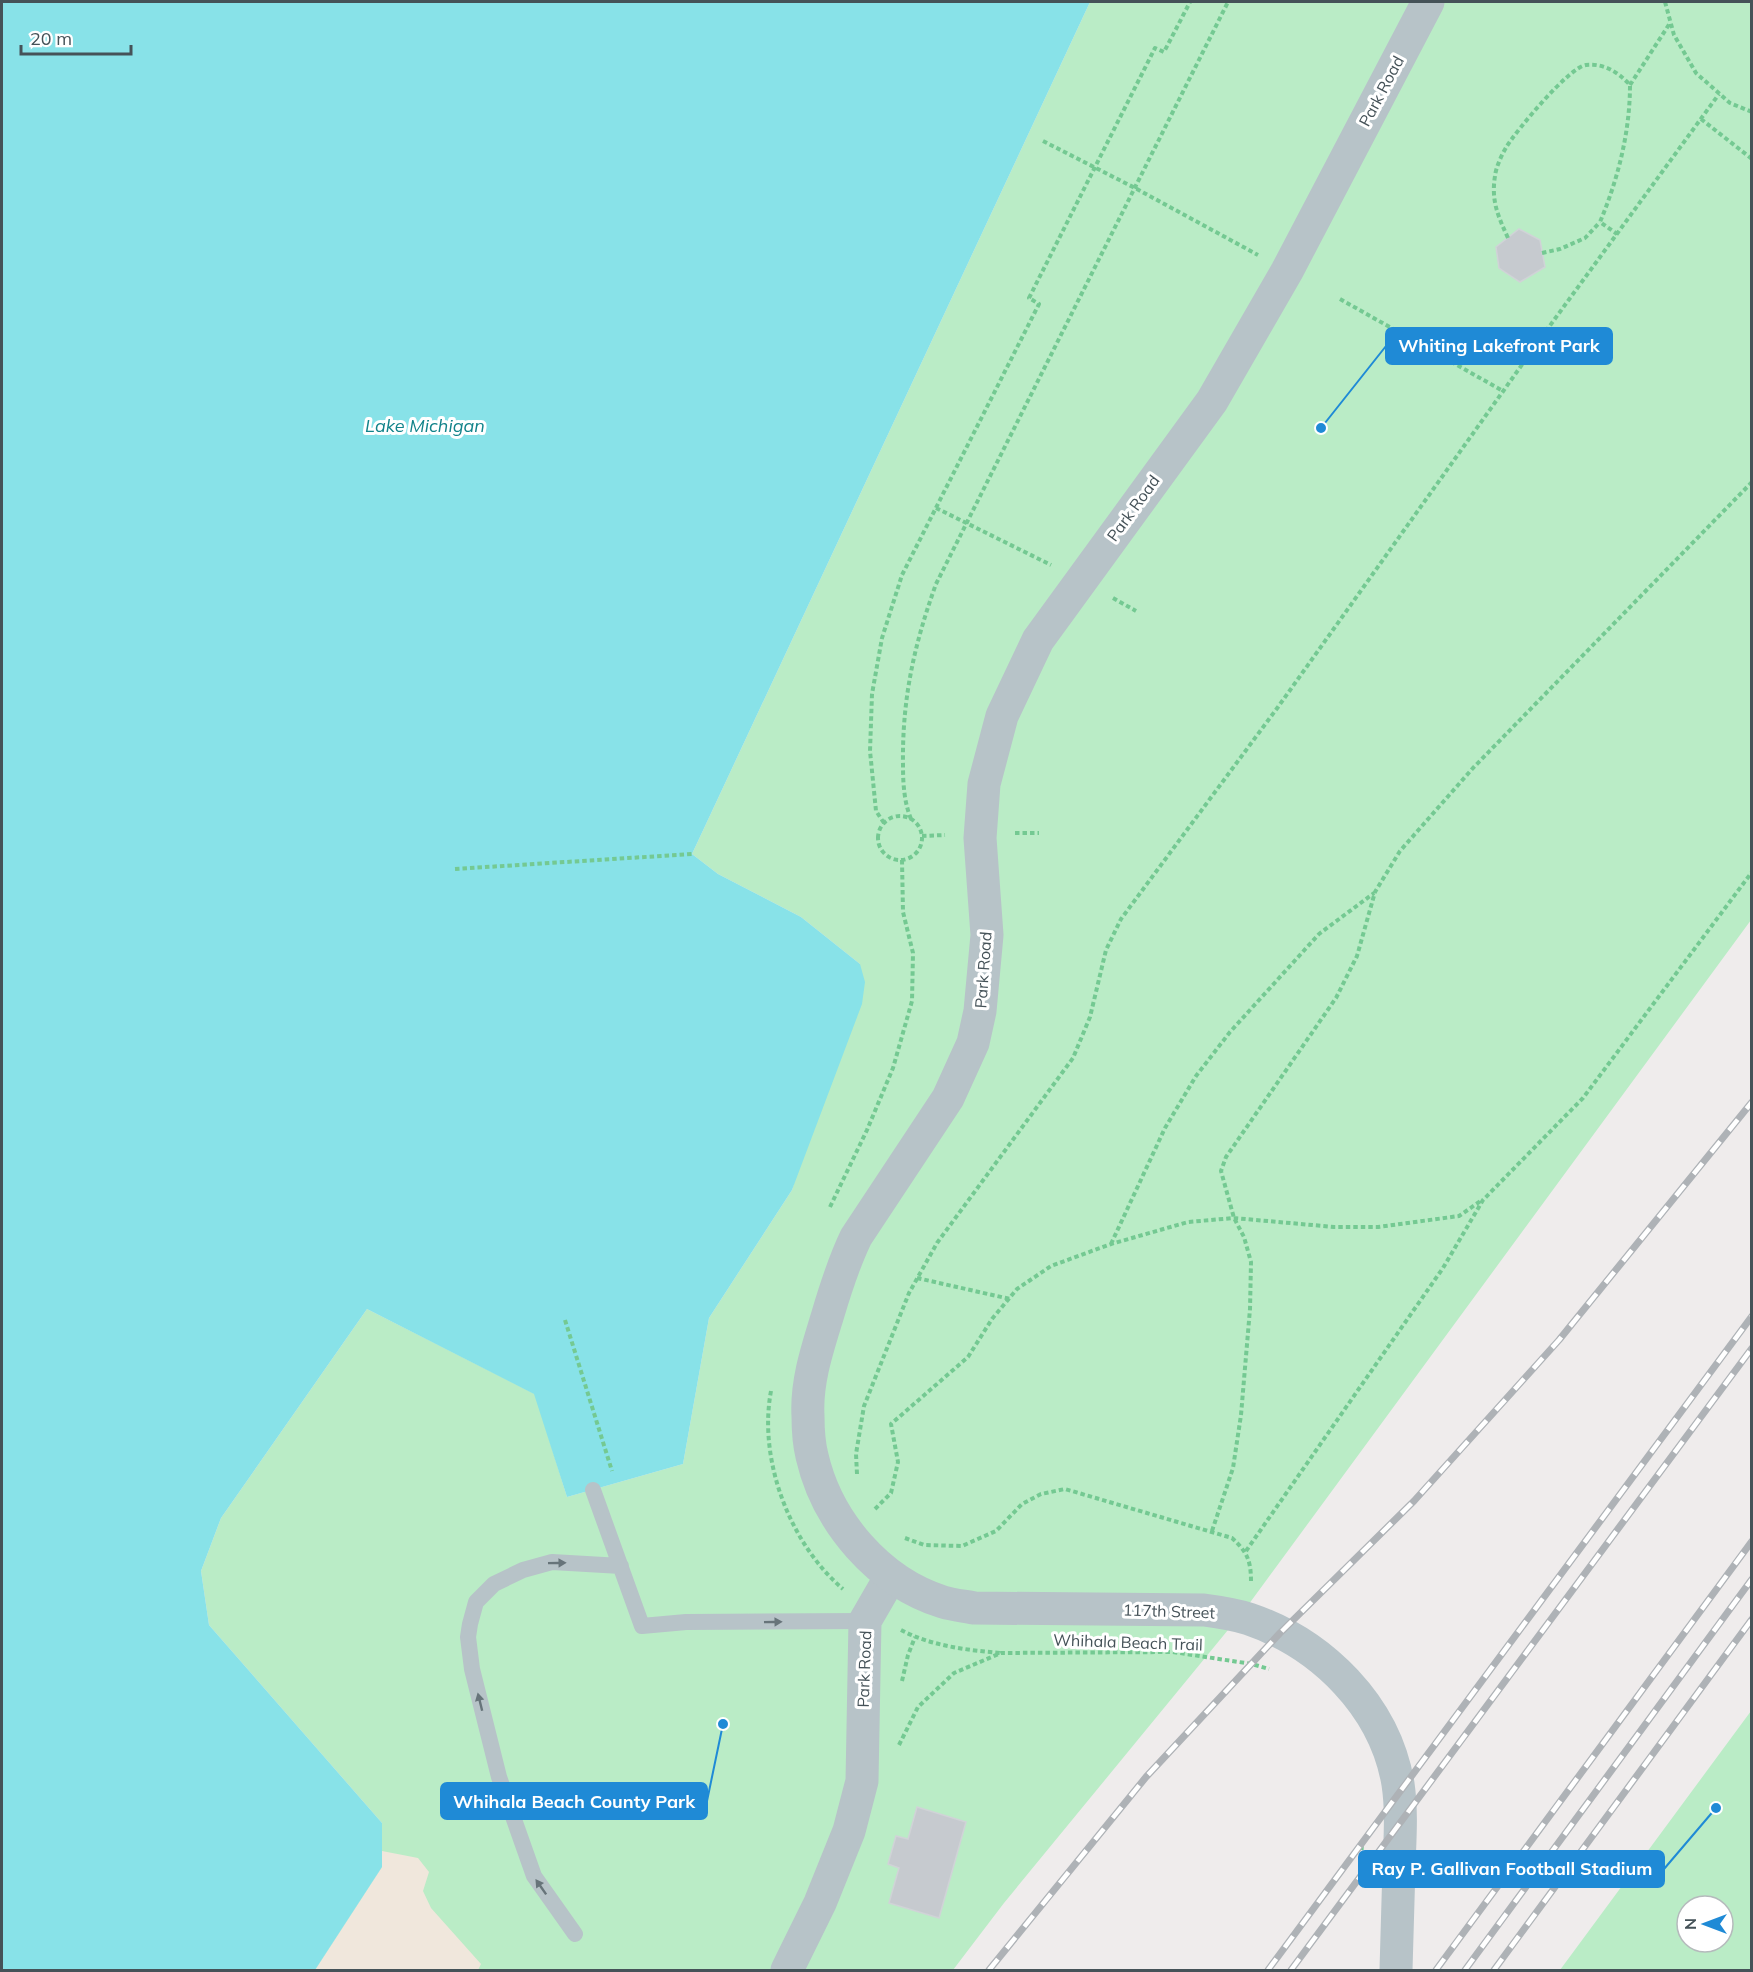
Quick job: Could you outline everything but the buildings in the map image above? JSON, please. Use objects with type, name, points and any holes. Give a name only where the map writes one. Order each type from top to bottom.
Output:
[{"type":"street","name":"Park Road","points":[[787,1971],[820,1904],[849,1831],[862,1781],[865,1621],[891,1576],[849,1535],[823,1491],[812,1456],[808,1414],[809,1380],[844,1260],[856,1237],[948,1098],[973,1043],[980,1011],[987,935],[980,838],[984,784],[1002,716],[1038,640],[1212,401],[1287,271],[1428,2]]},
{"type":"street","name":"117th Street","points":[[891,1576],[917,1592],[944,1603],[974,1608],[1204,1610],[1230,1614],[1250,1619],[1280,1633],[1322,1658],[1350,1686],[1372,1716],[1390,1751],[1398,1784],[1401,1822],[1396,1971]]},
{"type":"lane","points":[[593,1490],[642,1626],[686,1622],[865,1621]]},
{"type":"lane","points":[[575,1934],[534,1876],[499,1777],[472,1669],[468,1637],[476,1602],[495,1584],[523,1570],[552,1562],[621,1566]]},
{"type":"lane","points":[[1382,1971],[1397,1936]]},
{"type":"path","points":[[884,823],[876,812],[870,751],[872,694],[882,638],[902,574],[1039,304],[1029,298],[1155,48],[1164,52],[1190,2]]},
{"type":"path","points":[[911,819],[907,810],[903,781],[909,676],[919,629],[936,584],[1228,2]]},
{"type":"path","points":[[1665,2],[1674,35],[1696,73],[1730,103],[1752,112]]},
{"type":"path","points":[[1542,253],[1560,249],[1585,238],[1600,222],[1614,188],[1630,105],[1630,85],[1670,21]]},
{"type":"path","points":[[1508,238],[1495,210],[1495,175],[1507,146],[1565,77],[1584,65],[1604,65],[1630,85]]},
{"type":"path","points":[[857,1482],[856,1454],[864,1406],[909,1293],[937,1243],[1073,1058],[1090,1017],[1106,950],[1121,919],[1278,707],[1503,391],[1719,94]]},
{"type":"path","points":[[1701,119],[1752,159]]},
{"type":"path","points":[[1043,141],[1262,257]]},
{"type":"path","points":[[1600,222],[1617,234]]},
{"type":"path","points":[[1340,299],[1503,391]]},
{"type":"path","points":[[903,1538],[924,1545],[962,1546],[996,1530],[1022,1504],[1041,1494],[1065,1489],[1212,1531],[1233,1468],[1241,1414],[1250,1309],[1251,1262],[1244,1237],[1234,1218],[1221,1171],[1226,1157],[1336,998],[1357,956],[1375,892],[1400,851],[1473,768],[1752,482]]},
{"type":"path","points":[[936,508],[1081,580],[1136,611]]},
{"type":"path","points":[[896,816],[911,819],[916,823],[922,836],[919,849],[914,855],[894,859],[888,856],[879,844],[880,830],[884,823],[896,816]]},
{"type":"path","points":[[1011,833],[1039,833]]},
{"type":"path","points":[[922,836],[951,835]]},
{"type":"path","points":[[455,869],[692,854]]},
{"type":"path","points":[[869,1515],[891,1493],[898,1462],[891,1424],[968,1357],[992,1320],[1017,1289],[1051,1266],[1111,1244],[1188,1222],[1234,1218],[1334,1227],[1378,1227],[1458,1216],[1483,1200],[1584,1098],[1752,872]]},
{"type":"path","points":[[1111,1244],[1166,1128],[1196,1076],[1230,1032],[1319,934],[1375,892]]},
{"type":"path","points":[[1246,1551],[1443,1268],[1483,1200]]},
{"type":"path","points":[[917,1278],[1010,1299]]},
{"type":"path","points":[[566,1320],[615,1480]]},
{"type":"path","points":[[902,1689],[902,1679],[915,1637],[975,1651],[1001,1653]]},
{"type":"path","name":"Whihala Beach Trail","points":[[900,1727],[898,1748],[918,1707],[954,1673],[1001,1653],[1173,1652],[1252,1664],[1274,1671]]},
{"type":"path","points":[[1361,1867],[1363,1835]]},
{"type":"green space","points":[[1090,2],[1751,2],[1751,920],[1246,1608],[1004,1903],[953,1970],[315,1970],[382,1867],[382,1823],[209,1625],[201,1571],[221,1518],[367,1309],[535,1394],[567,1497],[683,1464],[709,1318],[792,1190],[860,964],[801,917],[718,874],[692,854]]},
{"type":"green space","points":[[1751,1711],[1751,1970],[1560,1970]]},
{"type":"sand","points":[[382,1851],[418,1858],[429,1872],[423,1891],[431,1908],[481,1964],[478,1970],[315,1970],[382,1867]]},
{"type":"water","name":"Lake Michigan","points":[[2,2],[1090,2],[692,854],[718,874],[801,917],[860,964],[865,982],[862,1004],[792,1190],[709,1318],[683,1464],[567,1497],[534,1394],[367,1309],[221,1518],[201,1571],[209,1625],[382,1823],[382,1867],[315,1970],[2,1970]]},
{"type":"railway","points":[[989,1970],[1146,1777],[1280,1633],[1414,1501],[1559,1340],[1752,1102]]},
{"type":"railway","points":[[1268,1970],[1752,1316]]},
{"type":"railway","points":[[1291,1970],[1752,1348]]},
{"type":"railway","points":[[1436,1970],[1752,1541]]},
{"type":"railway","points":[[1465,1970],[1752,1579]]},
{"type":"railway","points":[[1494,1970],[1752,1619]]},
{"type":"place","name":"Whiting Lakefront Park","points":[[1321,428]]},
{"type":"place","name":"Whihala Beach County Park","points":[[723,1724]]},
{"type":"place","name":"Ray P. Gallivan Football Stadium","points":[[1716,1808]]}]
